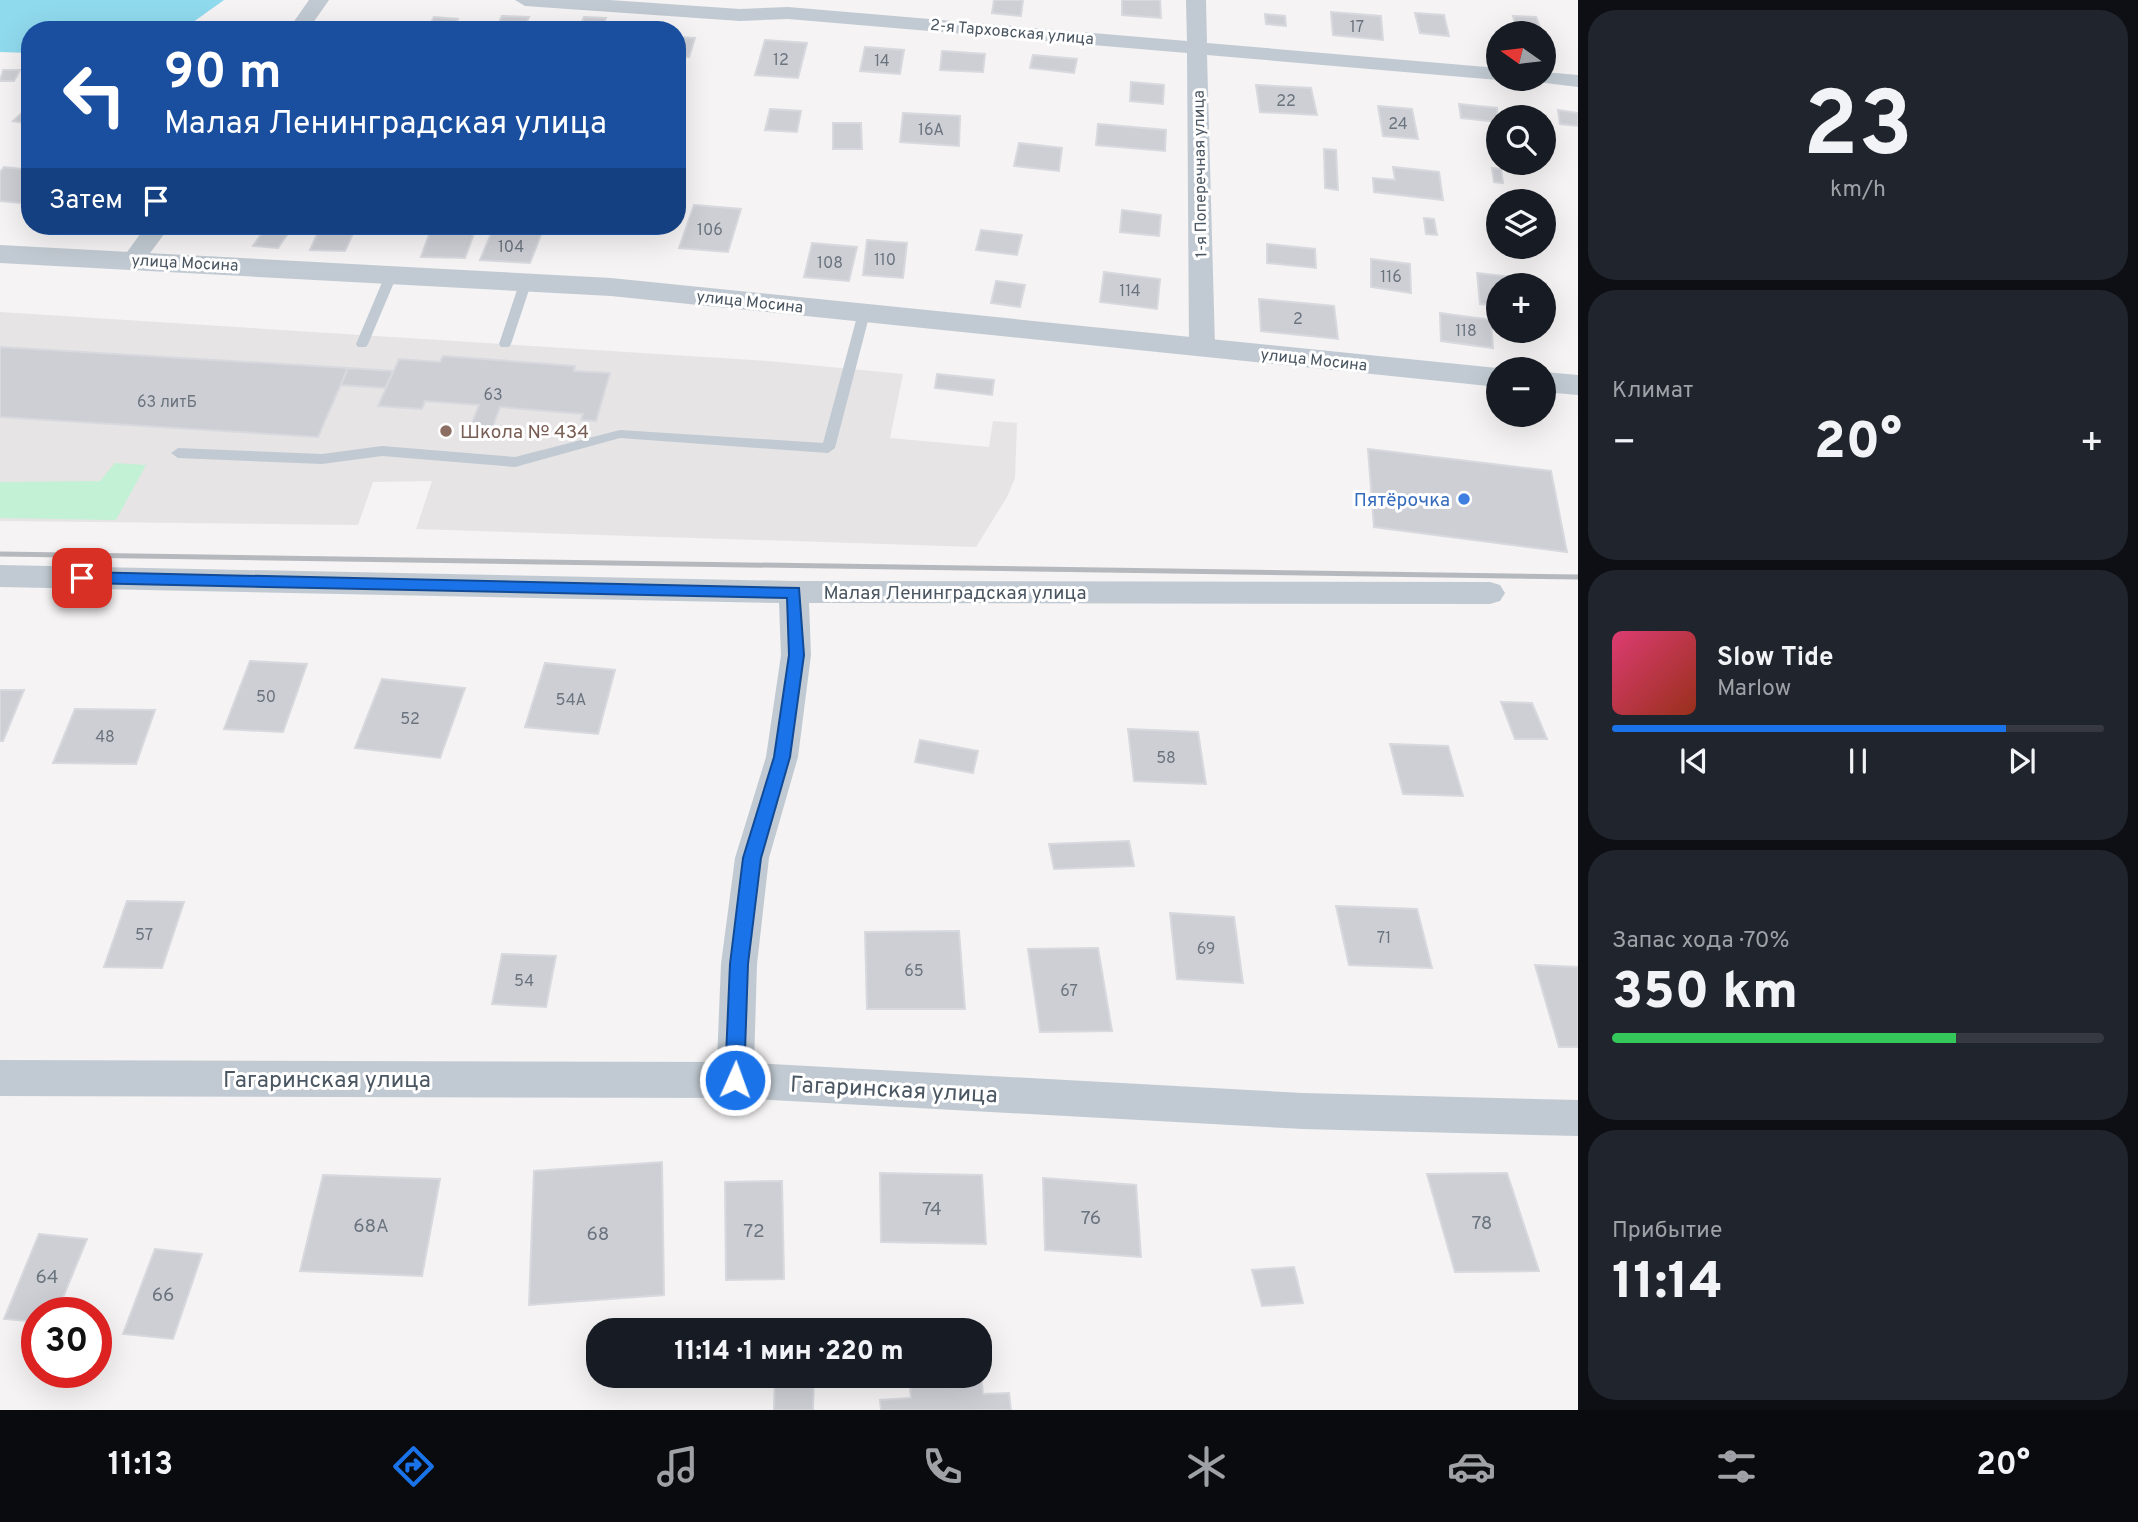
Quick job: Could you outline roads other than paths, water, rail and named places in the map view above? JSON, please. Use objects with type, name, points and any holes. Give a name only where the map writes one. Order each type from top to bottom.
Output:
[{"type":"street","points":[[304,21],[319,0]]},
{"type":"street","name":"2-я Тарховская улица","points":[[525,0],[740,15],[790,6],[1486,73]]},
{"type":"street","name":"1-я Поперечная улица","points":[[1196,0],[1202,348]]},
{"type":"street","points":[[1556,79],[1578,81]]},
{"type":"street","points":[[134,259],[151,235]]},
{"type":"street","name":"улица Мосина","points":[[0,254],[134,259],[611,287],[1486,376]]},
{"type":"street","points":[[1556,383],[1578,385]]},
{"type":"street","name":"Малая Ленинградская улица","points":[[0,576],[794,592],[1490,593]]},
{"type":"street","points":[[735,1080],[740,950],[752,858],[784,744],[796,655],[794,592]]},
{"type":"street","name":"Гагаринская улица","points":[[0,1078],[735,1080],[1303,1111],[1578,1118]]},
{"type":"lane","points":[[362,344],[392,273]]},
{"type":"lane","points":[[505,344],[526,281]]},
{"type":"lane","points":[[178,453],[322,459],[382,452],[515,462],[620,434],[828,448],[864,313]]},
{"type":"water","points":[[0,0],[224,0],[195,21],[21,21],[21,53],[0,52]]},
{"type":"railway","points":[[0,554],[1578,577]]},
{"type":"place","name":"Школа № 434","points":[[446,431]]},
{"type":"place","name":"Пятёрочка","points":[[1464,499]]}]
